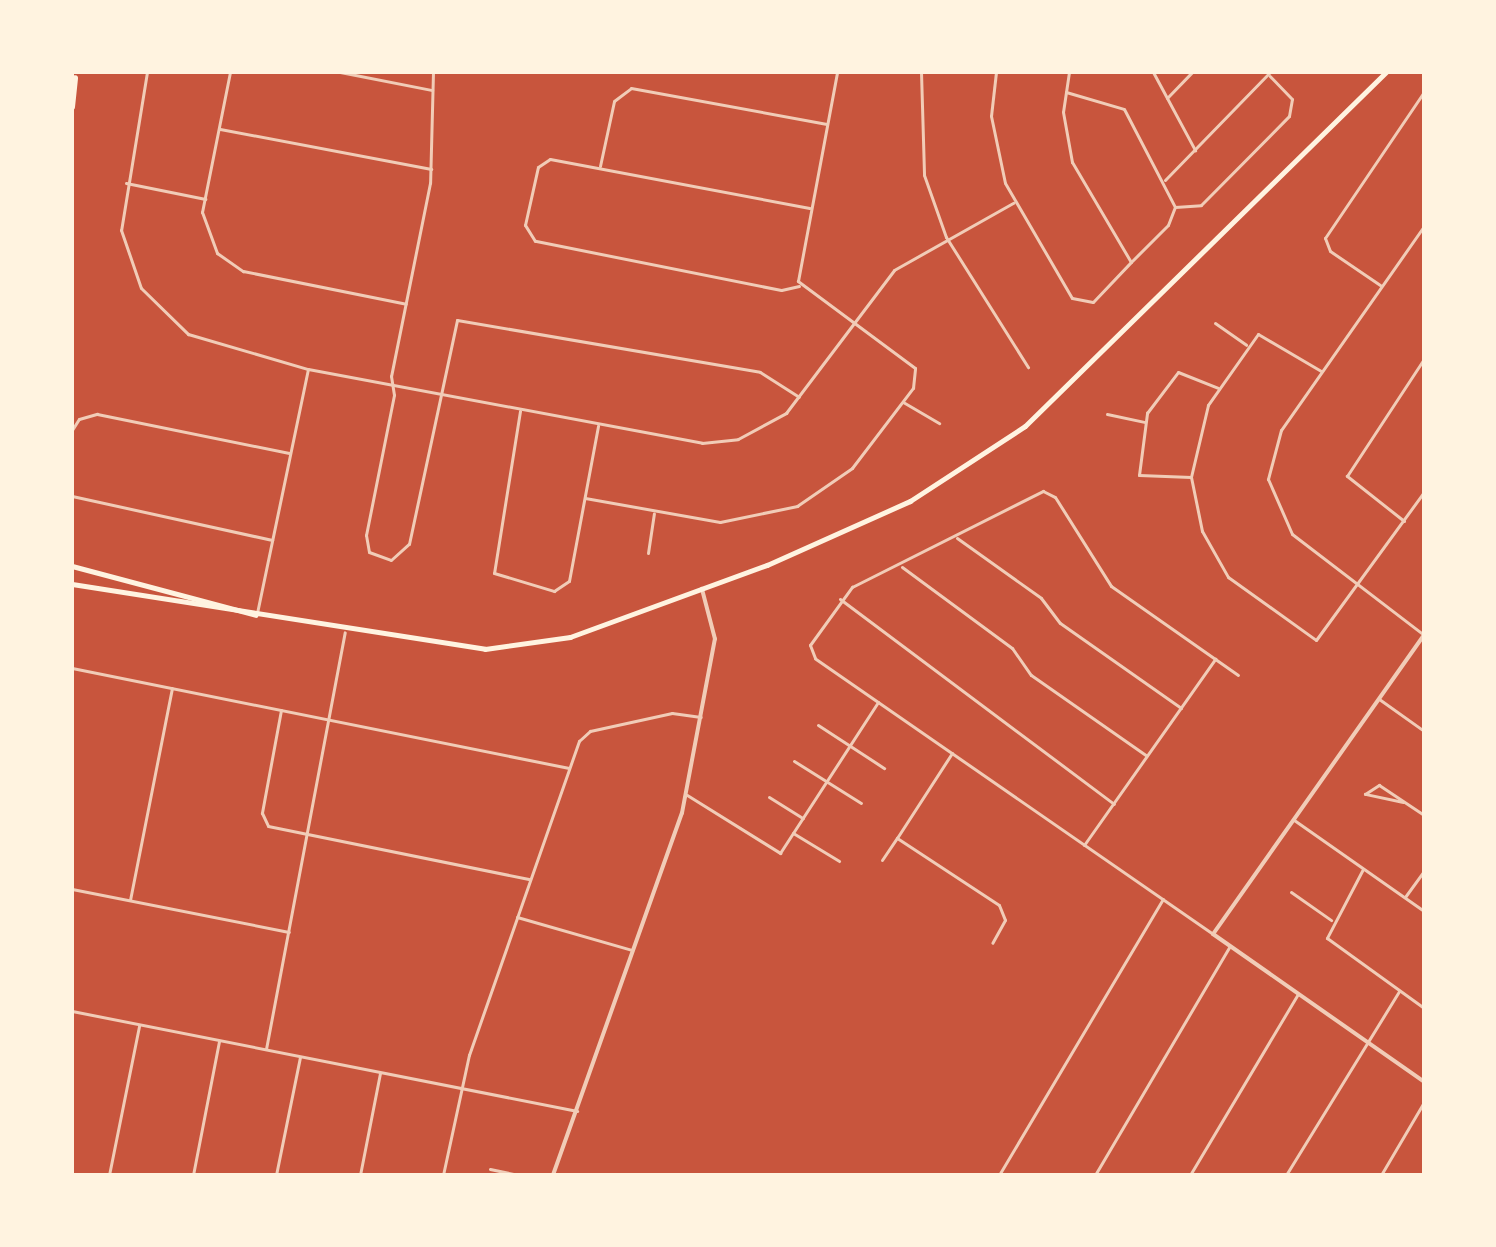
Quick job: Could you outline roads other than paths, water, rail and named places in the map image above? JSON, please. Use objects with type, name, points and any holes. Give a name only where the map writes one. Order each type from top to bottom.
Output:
[{"type":"highway","points":[[72,93],[75,75]]},
{"type":"highway","points":[[72,107],[75,75]]},
{"type":"main road","points":[[72,584],[345,632],[505,649],[570,637],[702,589],[874,519],[1025,426],[1386,72]]},
{"type":"main road","points":[[72,566],[256,616]]},
{"type":"street","points":[[147,72],[126,183],[124,241],[156,308],[212,346],[392,386],[702,443],[738,439],[786,413],[894,270],[946,237],[1013,203]]},
{"type":"street","points":[[230,72],[205,199],[208,238],[233,266],[406,304]]},
{"type":"street","points":[[340,72],[432,90]]},
{"type":"street","points":[[433,72],[431,169],[365,540],[382,559],[396,558],[409,544],[451,328],[465,317],[760,372],[799,397]]},
{"type":"street","points":[[799,286],[837,72]]},
{"type":"street","points":[[921,72],[924,175],[946,237],[1028,367]]},
{"type":"street","points":[[996,72],[996,155],[1013,203],[1072,298],[1093,302],[1168,225],[1175,207],[1165,180],[1124,109],[1065,92]]},
{"type":"street","points":[[1069,72],[1065,92],[1072,162],[1131,262]]},
{"type":"street","points":[[1153,72],[1195,150]]},
{"type":"street","points":[[1166,98],[1192,72]]},
{"type":"street","points":[[1165,180],[1270,74],[1292,99],[1289,116],[1201,205],[1175,207]]},
{"type":"street","points":[[600,167],[614,101],[631,88],[827,124]]},
{"type":"street","points":[[1381,286],[1330,251],[1325,238],[1424,92]]},
{"type":"street","points":[[220,129],[431,169]]},
{"type":"street","points":[[585,498],[720,522],[797,506],[852,468],[917,380],[915,368],[799,286],[781,290],[528,236],[540,164],[552,159],[811,208]]},
{"type":"street","points":[[126,183],[205,199]]},
{"type":"street","points":[[1213,934],[1424,635],[1292,534],[1270,491],[1276,439],[1424,226]]},
{"type":"street","points":[[1215,323],[1246,345]]},
{"type":"street","points":[[1321,371],[1265,333],[1246,345],[1218,388],[1200,426],[1191,477],[1202,531],[1222,570],[1304,638],[1323,635],[1424,492]]},
{"type":"street","points":[[1404,521],[1347,476],[1424,359]]},
{"type":"street","points":[[256,616],[308,369]]},
{"type":"street","points":[[1191,477],[1139,475],[1150,404],[1178,372],[1218,388]]},
{"type":"street","points":[[903,402],[939,423]]},
{"type":"street","points":[[520,411],[494,573],[507,582],[565,588],[598,426]]},
{"type":"street","points":[[72,430],[79,419],[97,414],[291,453]]},
{"type":"street","points":[[1107,414],[1145,422]]},
{"type":"street","points":[[1238,675],[1111,586],[1051,493],[1038,492],[840,599],[809,650],[878,702],[1424,1082]]},
{"type":"street","points":[[72,496],[272,540]]},
{"type":"street","points":[[648,553],[654,512]]},
{"type":"street","points":[[957,538],[1047,603],[1060,623],[1181,708]]},
{"type":"street","points":[[902,567],[1012,648],[1031,675],[1147,756]]},
{"type":"street","points":[[553,1175],[686,795],[716,631],[702,589]]},
{"type":"street","points":[[840,599],[978,695],[1000,725],[1114,804]]},
{"type":"street","points":[[266,1049],[332,720],[345,632]]},
{"type":"street","points":[[1084,845],[1215,659]]},
{"type":"street","points":[[72,668],[569,768]]},
{"type":"street","points":[[130,900],[172,688]]},
{"type":"street","points":[[1379,699],[1424,731]]},
{"type":"street","points":[[686,795],[774,853],[793,833],[878,702]]},
{"type":"street","points":[[281,710],[262,817],[271,828],[529,879]]},
{"type":"street","points":[[443,1175],[461,1088],[529,879],[569,768],[590,731],[672,713],[701,717]]},
{"type":"street","points":[[818,725],[884,768]]},
{"type":"street","points":[[882,860],[952,753]]},
{"type":"street","points":[[794,761],[861,803]]},
{"type":"street","points":[[1403,802],[1370,800],[1365,794],[1377,784],[1424,815]]},
{"type":"street","points":[[769,797],[803,818]]},
{"type":"street","points":[[1294,820],[1424,911]]},
{"type":"street","points":[[793,833],[839,861]]},
{"type":"street","points":[[897,838],[999,905],[1005,920],[992,943]]},
{"type":"street","points":[[1363,869],[1331,920],[1328,941],[1424,1008]]},
{"type":"street","points":[[1405,897],[1424,871]]},
{"type":"street","points":[[72,889],[289,932]]},
{"type":"street","points":[[1291,892],[1331,920]]},
{"type":"street","points":[[999,1175],[1163,899]]},
{"type":"street","points":[[517,917],[632,950]]},
{"type":"street","points":[[1095,1175],[1230,946]]},
{"type":"street","points":[[1286,1175],[1365,1041],[1399,991]]},
{"type":"street","points":[[1190,1175],[1298,994]]},
{"type":"street","points":[[72,1011],[577,1111]]},
{"type":"street","points":[[109,1175],[140,1024]]},
{"type":"street","points":[[193,1175],[220,1040]]},
{"type":"street","points":[[276,1175],[300,1056]]},
{"type":"street","points":[[360,1175],[381,1072]]},
{"type":"street","points":[[1381,1175],[1424,1102]]},
{"type":"street","points":[[490,1169],[519,1175]]}]
